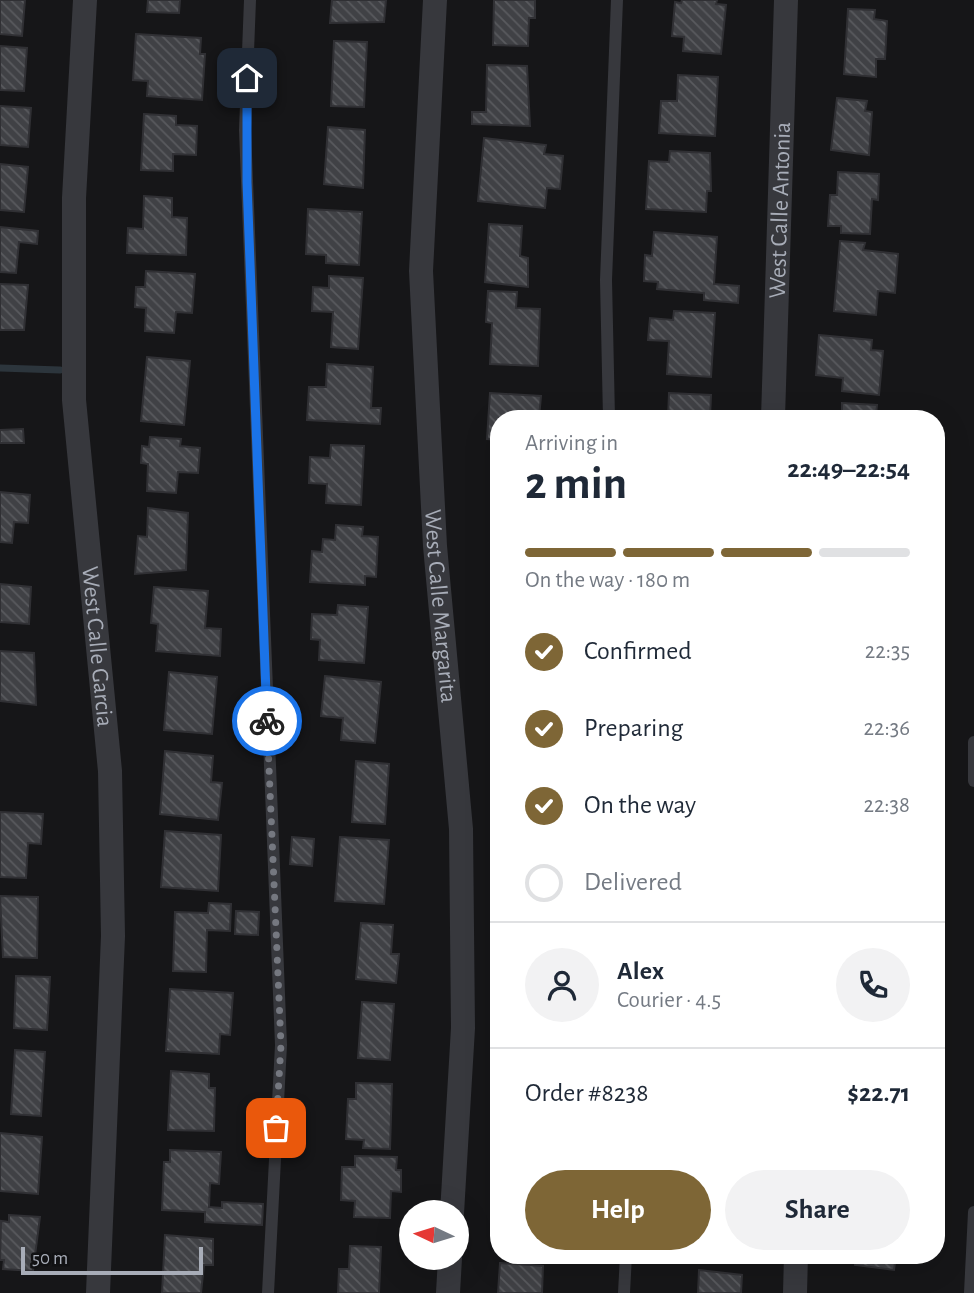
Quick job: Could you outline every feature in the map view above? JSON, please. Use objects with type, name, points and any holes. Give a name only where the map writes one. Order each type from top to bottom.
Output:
[{"type":"street","name":"West Calle Garcia","points":[[85,0],[74,198],[74,400],[110,771],[113,936],[98,1293]]},
{"type":"street","name":"West Calle Margarita","points":[[435,0],[421,271],[435,546],[461,829],[463,1028],[453,1200]]},
{"type":"street","name":"West Calle Antonia","points":[[773,410],[786,0]]},
{"type":"street","points":[[794,1293],[796,1264]]},
{"type":"street","points":[[448,1293],[449,1270]]},
{"type":"lane","points":[[250,0],[246,143],[281,1045],[268,1293]]},
{"type":"lane","points":[[609,410],[606,280],[617,0]]},
{"type":"lane","points":[[974,742],[974,781]]},
{"type":"lane","points":[[970,1293],[974,1212]]},
{"type":"lane","points":[[624,1293],[626,1264]]},
{"type":"building","points":[[0,0],[25,0],[22,36],[0,34]]},
{"type":"building","points":[[148,0],[180,0],[179,13],[147,12]]},
{"type":"building","points":[[332,0],[386,0],[384,22],[330,23]]},
{"type":"building","points":[[494,0],[535,0],[535,18],[529,18],[528,46],[493,45]]},
{"type":"building","points":[[682,0],[717,0],[716,4],[726,5],[721,54],[683,51],[684,37],[672,36],[675,2],[681,3]]},
{"type":"building","points":[[848,9],[875,10],[874,19],[887,21],[885,59],[876,59],[876,77],[844,74]]},
{"type":"building","points":[[136,34],[201,38],[200,54],[205,54],[202,100],[147,96],[148,81],[133,80]]},
{"type":"building","points":[[334,41],[367,42],[364,107],[331,106]]},
{"type":"building","points":[[0,46],[27,48],[24,91],[0,90]]},
{"type":"building","points":[[487,65],[527,66],[530,126],[472,124],[472,112],[486,112]]},
{"type":"building","points":[[678,75],[718,77],[715,136],[659,133],[661,101],[677,101]]},
{"type":"building","points":[[837,98],[867,101],[865,111],[872,112],[869,155],[831,150]]},
{"type":"building","points":[[0,106],[31,108],[28,147],[0,145]]},
{"type":"building","points":[[144,114],[176,116],[176,125],[197,126],[196,155],[173,154],[173,171],[141,170]]},
{"type":"building","points":[[328,127],[365,130],[363,188],[324,184]]},
{"type":"building","points":[[484,138],[546,145],[544,154],[563,156],[560,189],[547,188],[545,208],[478,201]]},
{"type":"building","points":[[670,151],[710,153],[711,191],[707,191],[706,212],[646,209],[649,161],[669,162]]},
{"type":"building","points":[[0,164],[28,167],[24,212],[0,210]]},
{"type":"building","points":[[838,172],[879,174],[878,200],[872,199],[870,234],[841,233],[841,226],[828,226],[830,195],[837,195]]},
{"type":"building","points":[[144,196],[172,198],[172,217],[187,218],[186,255],[127,253],[128,228],[143,229]]},
{"type":"building","points":[[308,209],[362,212],[359,265],[326,263],[326,255],[306,254]]},
{"type":"building","points":[[489,224],[522,226],[520,256],[528,258],[528,287],[485,282]]},
{"type":"building","points":[[0,227],[38,231],[37,244],[19,242],[16,273],[0,272]]},
{"type":"building","points":[[654,232],[717,237],[714,284],[739,286],[738,303],[704,300],[704,293],[657,289],[658,282],[644,281],[645,255],[652,256]]},
{"type":"building","points":[[840,241],[865,243],[863,250],[898,254],[895,293],[878,291],[876,315],[834,311]]},
{"type":"building","points":[[146,271],[195,274],[192,313],[176,312],[174,333],[145,331],[146,308],[135,307],[136,287],[145,287]]},
{"type":"building","points":[[329,276],[363,278],[358,349],[331,347],[333,312],[312,311],[313,287],[329,288]]},
{"type":"building","points":[[0,284],[28,285],[24,330],[0,330]]},
{"type":"building","points":[[488,291],[517,292],[516,308],[540,309],[538,366],[490,364],[492,323],[486,322]]},
{"type":"building","points":[[674,311],[715,313],[711,377],[667,374],[669,341],[648,340],[650,318],[673,320]]},
{"type":"building","points":[[819,335],[872,340],[871,350],[883,351],[879,395],[842,391],[843,378],[816,375]]},
{"type":"building","points":[[147,357],[190,361],[184,425],[141,421]]},
{"type":"building","points":[[327,364],[373,367],[371,408],[381,408],[380,424],[307,420],[309,387],[326,387]]},
{"type":"building","points":[[490,393],[541,396],[540,410],[490,410],[490,439],[487,439]]},
{"type":"building","points":[[669,393],[711,395],[710,410],[668,410]]},
{"type":"building","points":[[842,403],[877,405],[876,410],[842,410]]},
{"type":"building","points":[[23,429],[24,443],[0,443],[0,430]]},
{"type":"building","points":[[150,437],[181,439],[180,446],[200,448],[198,473],[178,472],[176,493],[147,491],[148,464],[141,463],[142,446],[149,447]]},
{"type":"building","points":[[331,445],[364,446],[361,505],[326,503],[327,484],[309,483],[310,457],[330,458]]},
{"type":"building","points":[[0,492],[30,495],[28,523],[14,522],[12,543],[0,542]]},
{"type":"building","points":[[148,508],[188,513],[186,570],[135,574],[138,536],[147,537]]},
{"type":"building","points":[[336,525],[363,527],[362,536],[378,537],[376,577],[365,576],[365,585],[310,582],[312,551],[322,552],[323,539],[335,540]]},
{"type":"building","points":[[0,584],[31,587],[29,624],[0,622]]},
{"type":"building","points":[[154,587],[208,591],[205,628],[221,629],[220,656],[156,651],[158,624],[151,623]]},
{"type":"building","points":[[338,605],[368,607],[364,663],[319,660],[320,640],[311,639],[312,614],[337,615]]},
{"type":"building","points":[[0,651],[34,653],[36,705],[0,701]]},
{"type":"building","points":[[169,672],[217,677],[212,734],[164,730]]},
{"type":"building","points":[[325,676],[381,682],[375,743],[341,740],[343,718],[321,716]]},
{"type":"building","points":[[165,751],[213,756],[211,782],[222,783],[218,820],[160,814]]},
{"type":"building","points":[[356,761],[389,764],[385,824],[352,822]]},
{"type":"building","points":[[0,812],[43,814],[41,844],[28,843],[26,878],[0,877]]},
{"type":"building","points":[[165,831],[221,835],[218,891],[161,887]]},
{"type":"building","points":[[292,837],[314,839],[312,866],[290,864]]},
{"type":"building","points":[[340,837],[389,840],[384,904],[335,901]]},
{"type":"building","points":[[0,896],[38,897],[37,958],[3,957]]},
{"type":"building","points":[[209,903],[231,904],[230,931],[207,930],[206,972],[173,971],[175,912],[208,913]]},
{"type":"building","points":[[236,911],[259,912],[258,935],[235,934]]},
{"type":"building","points":[[361,923],[393,925],[391,954],[399,954],[396,983],[356,979]]},
{"type":"building","points":[[16,976],[50,977],[47,1030],[14,1028]]},
{"type":"building","points":[[170,989],[233,993],[230,1035],[220,1034],[219,1054],[166,1051]]},
{"type":"building","points":[[362,1002],[394,1004],[390,1060],[358,1058]]},
{"type":"building","points":[[15,1050],[45,1052],[41,1116],[11,1114]]},
{"type":"building","points":[[171,1071],[209,1074],[209,1088],[215,1088],[214,1131],[168,1130]]},
{"type":"building","points":[[356,1083],[392,1084],[390,1149],[363,1148],[364,1140],[346,1139],[348,1099],[356,1099]]},
{"type":"building","points":[[0,1133],[42,1137],[38,1194],[0,1191]]},
{"type":"building","points":[[170,1150],[221,1152],[219,1184],[210,1183],[209,1207],[222,1208],[222,1202],[263,1204],[262,1225],[205,1222],[205,1212],[162,1210],[164,1162],[170,1162]]},
{"type":"building","points":[[355,1156],[397,1157],[396,1170],[401,1170],[401,1192],[391,1191],[390,1218],[354,1217],[355,1201],[341,1200],[342,1167],[355,1167]]},
{"type":"building","points":[[9,1215],[40,1217],[33,1271],[3,1269],[4,1260],[0,1260],[1,1221],[9,1222]]},
{"type":"building","points":[[165,1235],[213,1239],[213,1265],[204,1265],[201,1293],[162,1293]]},
{"type":"building","points":[[350,1246],[381,1247],[379,1293],[338,1293],[339,1269],[349,1269]]},
{"type":"building","points":[[500,1264],[543,1266],[542,1293],[498,1293]]},
{"type":"building","points":[[855,1264],[895,1264],[894,1270]]},
{"type":"building","points":[[699,1270],[742,1275],[741,1293],[698,1293]]},
{"type":"waterway","points":[[0,368],[60,370]]},
{"type":"way so far","points":[[267,721],[281,1045],[276,1128]]},
{"type":"route","points":[[247,78],[247,182],[267,721]]}]
